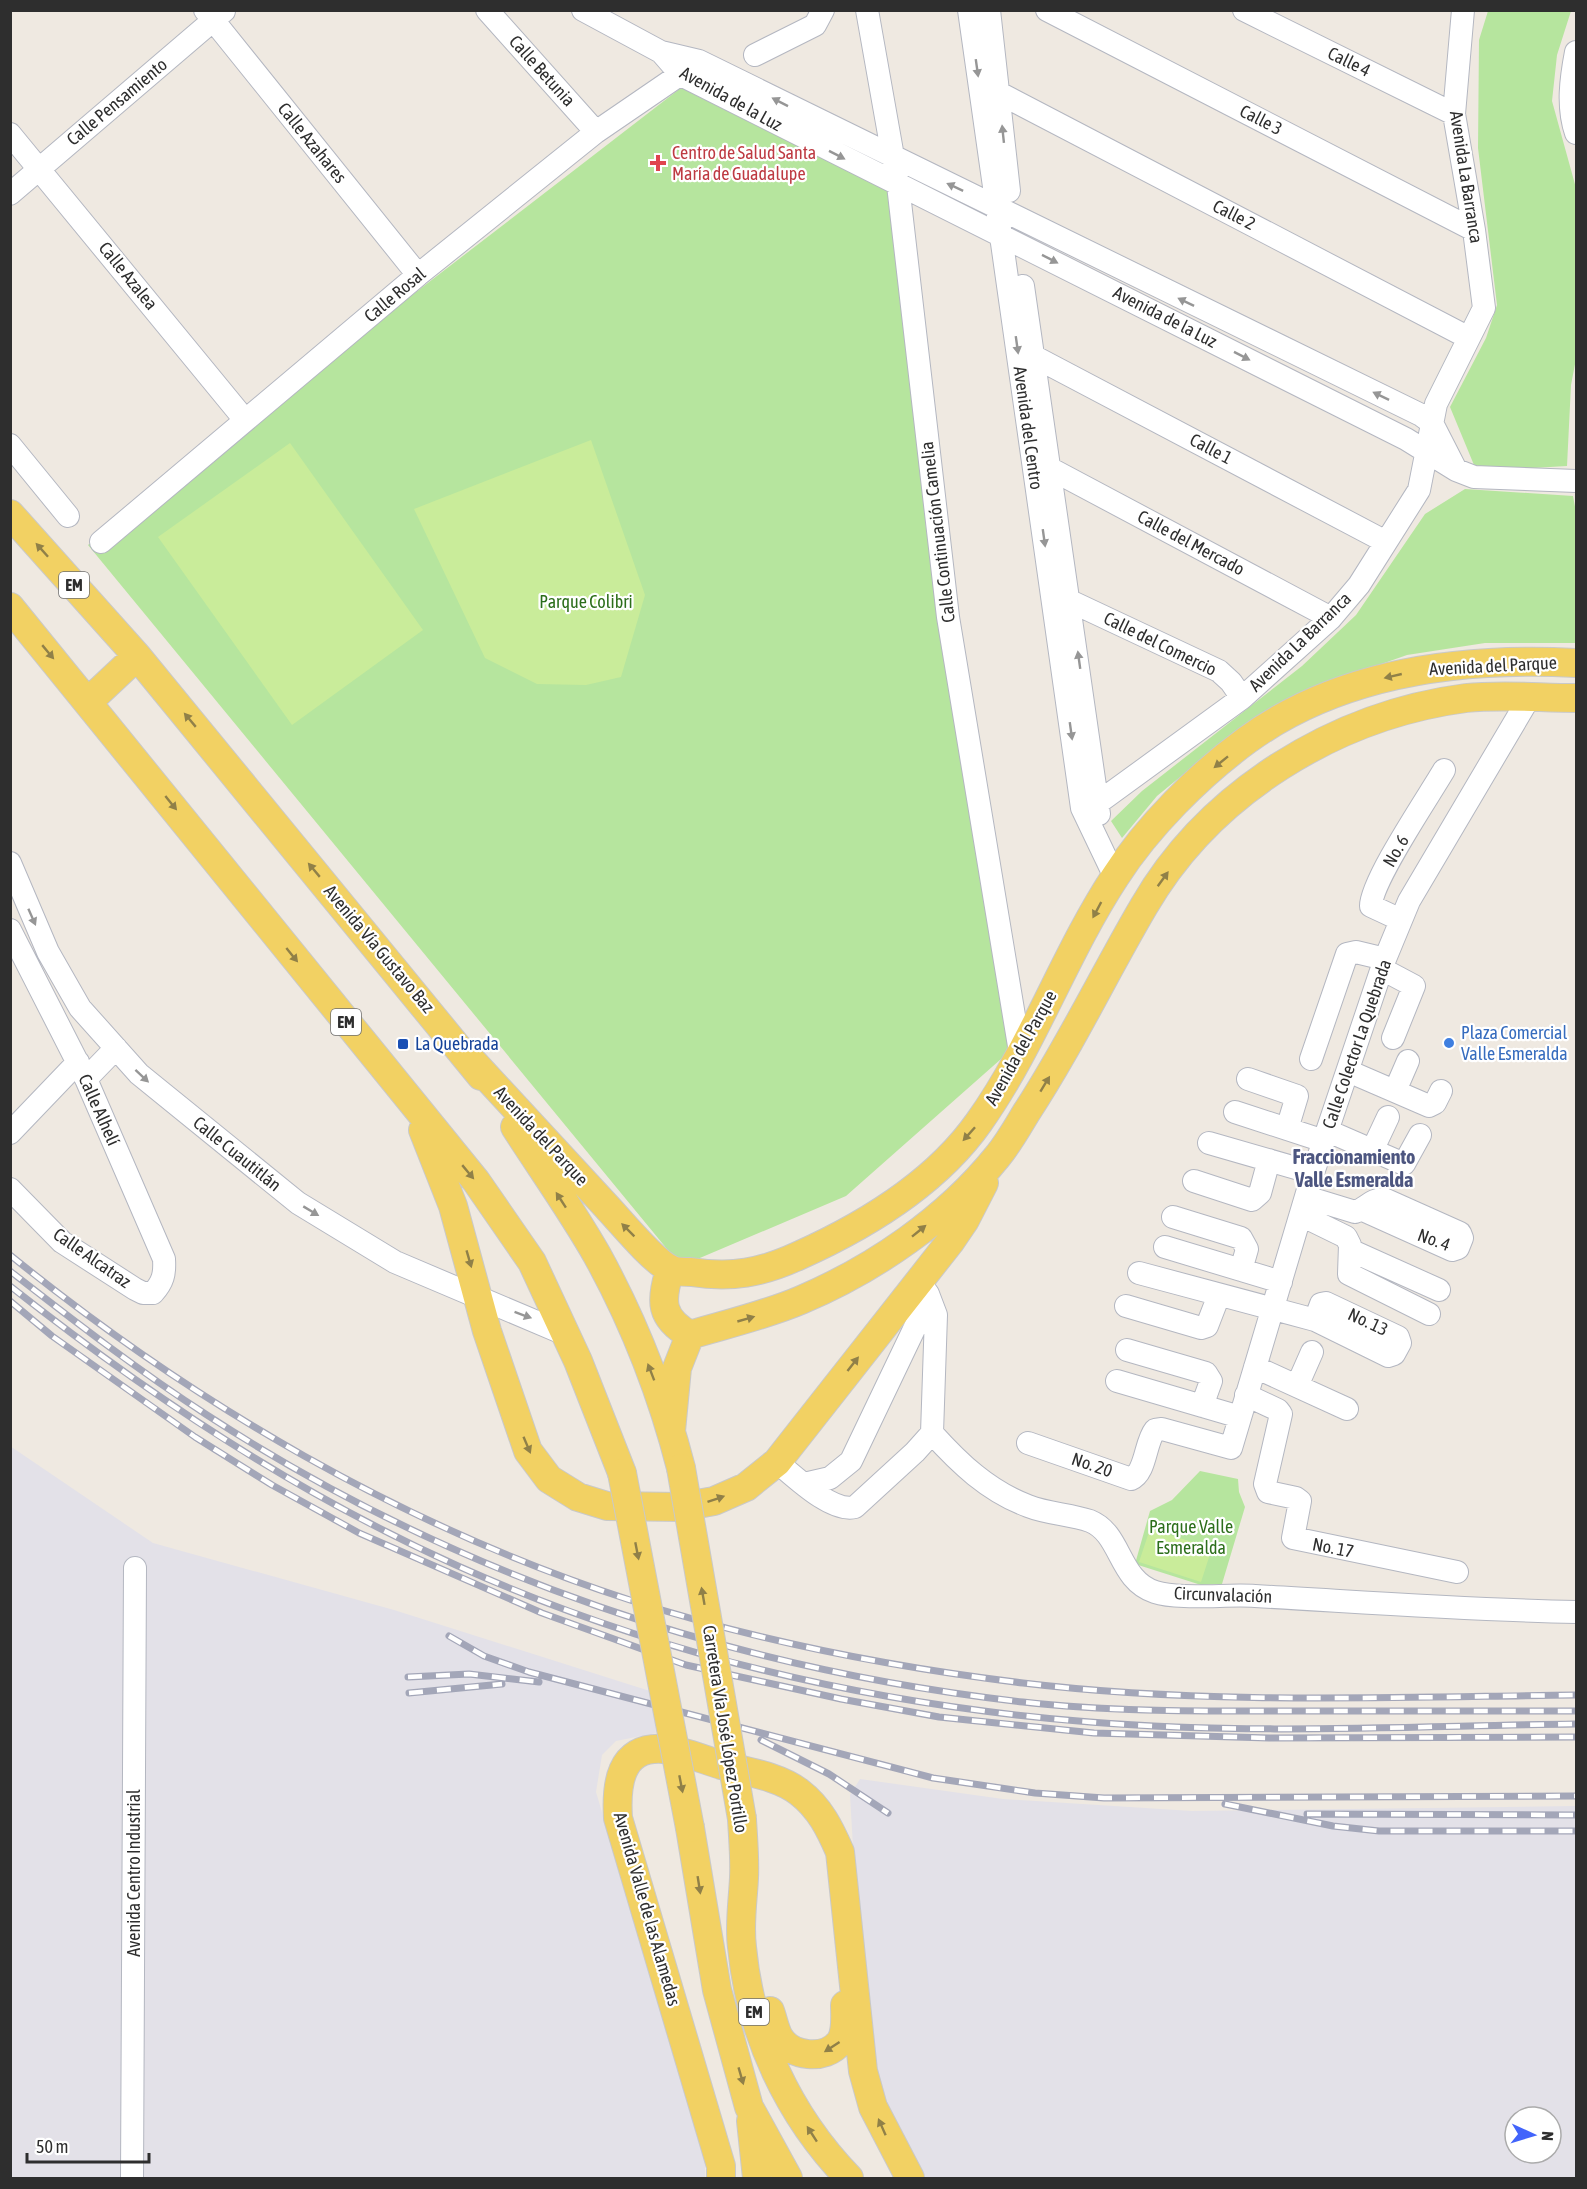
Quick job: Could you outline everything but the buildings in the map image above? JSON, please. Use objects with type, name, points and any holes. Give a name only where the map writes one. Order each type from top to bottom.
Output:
[{"type":"main road","name":"Avenida Vía Gustavo Baz","points":[[10,514],[137,656],[472,1061],[596,1254],[631,1323],[671,1431],[681,1468]]},
{"type":"main road","name":"EM","points":[[10,607],[89,701],[413,1106],[476,1181],[532,1262],[602,1419],[622,1473],[690,1828],[717,1990],[749,2107],[788,2178]]},
{"type":"main road","points":[[89,701],[137,656]]},
{"type":"main road","name":"Avenida del Parque","points":[[472,1061],[624,1226],[670,1270],[724,1277],[780,1264],[820,1246],[896,1202],[942,1164],[977,1124],[1020,1052],[1115,877],[1164,816],[1205,774],[1247,740],[1290,713],[1332,693],[1421,669],[1534,661],[1576,663]]},
{"type":"main road","name":"Avenida del Parque","points":[[690,1335],[765,1313],[837,1283],[903,1244],[949,1207],[997,1157],[1066,1048],[1145,903],[1189,844],[1247,788],[1306,749],[1352,729],[1433,704],[1468,698],[1576,698]]},
{"type":"main road","points":[[413,1106],[453,1206],[487,1331],[528,1451],[549,1479],[578,1497],[607,1506],[681,1507],[714,1500],[746,1487],[777,1462],[923,1287],[965,1220],[997,1157]]},
{"type":"main road","points":[[670,1270],[665,1286],[663,1307],[675,1326],[690,1335],[677,1368],[671,1431]]},
{"type":"main road","name":"Carretera Vía José López Portillo","points":[[681,1468],[742,1819],[744,1873],[741,1946],[756,2025],[780,2084],[824,2152],[849,2178]]},
{"type":"main road","name":"Avenida Valle de las Alamedas","points":[[721,2178],[721,2166],[618,1818],[616,1789],[625,1765],[643,1752],[663,1749],[771,1778],[797,1790],[813,1804],[828,1824],[840,1852],[863,2071],[873,2107],[910,2178]]},
{"type":"main road","points":[[744,1873],[768,2006],[779,2038],[794,2052],[812,2055],[827,2051],[840,2042],[846,2025],[843,1956],[850,1932]]},
{"type":"main road","points":[[749,2107],[757,2178]]},
{"type":"street","points":[[583,10],[661,52]]},
{"type":"street","points":[[755,54],[815,25],[823,10]]},
{"type":"street","name":"Calle Continuación Camelia","points":[[867,10],[897,185],[948,617],[1020,1052]]},
{"type":"street","name":"Avenida del Centro","points":[[969,10],[1009,239],[1090,805],[1099,843],[1115,877]]},
{"type":"street","name":"Avenida del Centro","points":[[989,10],[999,93],[1004,209]]},
{"type":"street","name":"Calle 3","points":[[1047,10],[1474,230]]},
{"type":"street","name":"Calle 4","points":[[1244,10],[1454,114]]},
{"type":"street","name":"Avenida La Barranca","points":[[1090,805],[1242,698],[1331,618],[1359,585],[1419,490],[1432,423],[1441,391],[1484,308],[1474,230],[1454,114],[1463,11]]},
{"type":"street","name":"Calle Pensamiento","points":[[10,194],[214,14]]},
{"type":"street","name":"Calle Azahares","points":[[214,14],[418,275]]},
{"type":"street","name":"Calle Betunia","points":[[497,14],[596,132]]},
{"type":"street","name":"Avenida de la Luz","points":[[661,52],[699,61],[892,158],[1004,209],[1122,271],[1432,423]]},
{"type":"street","name":"Avenida de la Luz","points":[[661,52],[681,75],[1009,239],[1465,473]]},
{"type":"street","name":"Calle Rosal","points":[[101,542],[418,275],[596,132],[699,61]]},
{"type":"street","points":[[1575,66],[1571,106],[1576,133]]},
{"type":"street","name":"Calle 2","points":[[999,93],[1469,338]]},
{"type":"street","name":"Calle Azalea","points":[[10,134],[245,420]]},
{"type":"street","name":"Avenida del Centro","points":[[1009,239],[1035,357],[1070,601],[1090,805]]},
{"type":"street","name":"Calle 1","points":[[1035,357],[1386,542]]},
{"type":"street","points":[[1432,423],[1465,473]]},
{"type":"street","points":[[10,445],[68,516]]},
{"type":"street","name":"Calle del Mercado","points":[[1051,469],[1331,618]]},
{"type":"street","points":[[1419,490],[1465,473],[1576,481]]},
{"type":"street","name":"Calle del Comercio","points":[[1070,601],[1219,671],[1231,682],[1242,698]]},
{"type":"street","name":"Calle Colector La Quebrada","points":[[1231,1448],[1313,1173],[1401,920],[1445,839],[1529,698]]},
{"type":"street","name":"No. 6","points":[[1401,920],[1375,910],[1371,906],[1371,899],[1389,861],[1444,770]]},
{"type":"street","name":"Calle Cuautitlán","points":[[10,863],[48,952],[80,1008],[139,1074],[298,1203],[395,1262],[480,1300],[565,1334]]},
{"type":"street","name":"Calle Alhelí","points":[[10,930],[82,1071],[164,1259],[165,1272],[160,1285],[153,1293]]},
{"type":"street","points":[[1311,1059],[1347,954],[1356,952],[1384,964],[1414,986],[1393,1038]]},
{"type":"street","points":[[10,1132],[82,1071],[116,1048]]},
{"type":"street","points":[[1395,1091],[1408,1061]]},
{"type":"street","points":[[1348,1071],[1429,1106],[1435,1103],[1441,1091]]},
{"type":"street","points":[[1248,1079],[1297,1096],[1287,1129]]},
{"type":"street","points":[[1234,1112],[1287,1129],[1326,1136],[1404,1164],[1420,1135]]},
{"type":"street","points":[[1372,1151],[1388,1117]]},
{"type":"street","points":[[1209,1143],[1313,1173]]},
{"type":"street","points":[[1194,1181],[1252,1200],[1260,1193],[1269,1160]]},
{"type":"street","name":"Calle Alcatraz","points":[[10,1189],[62,1242],[135,1289],[143,1293],[153,1293]]},
{"type":"street","points":[[1304,1206],[1363,1210]]},
{"type":"street","points":[[1304,1206],[1346,1237],[1350,1250],[1349,1274],[1429,1314]]},
{"type":"street","points":[[1173,1217],[1241,1238],[1247,1249],[1241,1270]]},
{"type":"street","points":[[1166,1247],[1281,1282]]},
{"type":"street","points":[[1350,1250],[1439,1290]]},
{"type":"street","points":[[1139,1273],[1315,1320]]},
{"type":"street","points":[[777,1462],[804,1485],[840,1508],[855,1507],[915,1452],[932,1432],[936,1316],[923,1287]]},
{"type":"street","points":[[804,1485],[830,1478],[851,1461],[917,1323],[923,1287]]},
{"type":"street","points":[[1126,1306],[1201,1328],[1207,1326],[1210,1321],[1219,1295]]},
{"type":"street","points":[[1127,1350],[1206,1373],[1211,1381],[1202,1406]]},
{"type":"street","points":[[1297,1386],[1312,1352]]},
{"type":"street","points":[[1255,1366],[1347,1409]]},
{"type":"street","points":[[1117,1381],[1240,1417]]},
{"type":"street","name":"No. 17","points":[[1246,1395],[1278,1410],[1281,1414],[1265,1484],[1268,1492],[1296,1498],[1300,1501],[1293,1538],[1456,1572]]},
{"type":"street","name":"No. 20","points":[[1028,1443],[1131,1479],[1138,1474],[1150,1436],[1155,1430],[1162,1429],[1231,1448]]},
{"type":"street","name":"Circunvalación","points":[[932,1432],[960,1465],[994,1489],[1028,1506],[1090,1522],[1103,1530],[1139,1586],[1157,1593],[1231,1594],[1494,1610],[1576,1612]]},
{"type":"street","name":"Avenida Centro Industrial","points":[[132,2178],[135,1568]]},
{"type":"shaded area","points":[[10,1446],[153,1543],[394,1610],[653,1692],[656,1733],[616,1741],[602,1755],[596,1792],[705,2159],[705,2178],[11,2178]]},
{"type":"shaded area","points":[[860,1779],[1003,1799],[1192,1811],[1576,1806],[1576,2178],[916,2178],[878,2103],[862,2001],[850,1795]]},
{"type":"green space","points":[[1488,11],[1571,11],[1557,55],[1552,101],[1576,188],[1576,359],[1571,385],[1567,466],[1500,470],[1474,465],[1450,407],[1486,338],[1497,305],[1478,148],[1479,40]]},
{"type":"green space","name":"Parque Colibri","points":[[695,77],[900,196],[926,529],[1018,1044],[846,1196],[681,1266],[88,545]]},
{"type":"green space","points":[[591,440],[645,595],[621,677],[586,685],[537,684],[485,658],[414,509]]},
{"type":"green space","points":[[290,443],[423,630],[292,725],[158,537]]},
{"type":"green space","points":[[1465,489],[1573,496],[1576,512],[1576,643],[1485,643],[1407,655],[1313,688],[1219,745],[1157,796],[1122,838],[1111,821],[1142,791],[1302,666],[1356,615],[1425,514]]},
{"type":"green space","name":"Parque Valle Esmeralda","points":[[1200,1471],[1238,1479],[1239,1492],[1245,1507],[1222,1584],[1201,1585],[1135,1564],[1150,1511],[1172,1500]]},
{"type":"green space","points":[[1150,1529],[1212,1548],[1201,1582],[1139,1562]]},
{"type":"railway","points":[[10,1255],[80,1310],[153,1362],[304,1456],[383,1498],[464,1536],[546,1570],[678,1615],[775,1640],[874,1661],[973,1677],[1092,1690],[1300,1698],[1576,1695]]},
{"type":"railway","points":[[10,1271],[157,1381],[207,1415],[301,1472],[397,1523],[496,1567],[598,1606],[701,1639],[807,1666],[914,1687],[1056,1705],[1191,1711],[1576,1711]]},
{"type":"railway","points":[[10,1286],[170,1404],[282,1475],[339,1507],[398,1538],[533,1598],[610,1626],[688,1650],[847,1689],[928,1703],[1090,1722],[1272,1729],[1576,1724]]},
{"type":"railway","points":[[10,1301],[52,1336],[195,1437],[272,1485],[359,1533],[542,1613],[686,1665],[841,1699],[939,1717],[1094,1733],[1269,1738],[1576,1737]]},
{"type":"railway","points":[[449,1636],[484,1656],[529,1672],[933,1778],[1035,1793],[1104,1798],[1576,1796]]},
{"type":"railway","points":[[408,1677],[469,1674],[539,1682]]},
{"type":"railway","points":[[409,1693],[502,1684]]},
{"type":"railway","points":[[761,1740],[829,1774],[888,1813]]},
{"type":"railway","points":[[1225,1804],[1333,1826],[1379,1831],[1576,1831]]},
{"type":"railway","points":[[1307,1814],[1576,1815]]},
{"type":"place","name":"Centro de Salud Santa María de Guadalupe","points":[[658,163]]},
{"type":"place","name":"Plaza Comercial Valle Esmeralda","points":[[1449,1043]]},
{"type":"place","name":"La Quebrada","points":[[403,1044]]},
{"type":"district","name":"Fraccionamiento Valle Esmeralda","points":[[1354,1168]]}]
